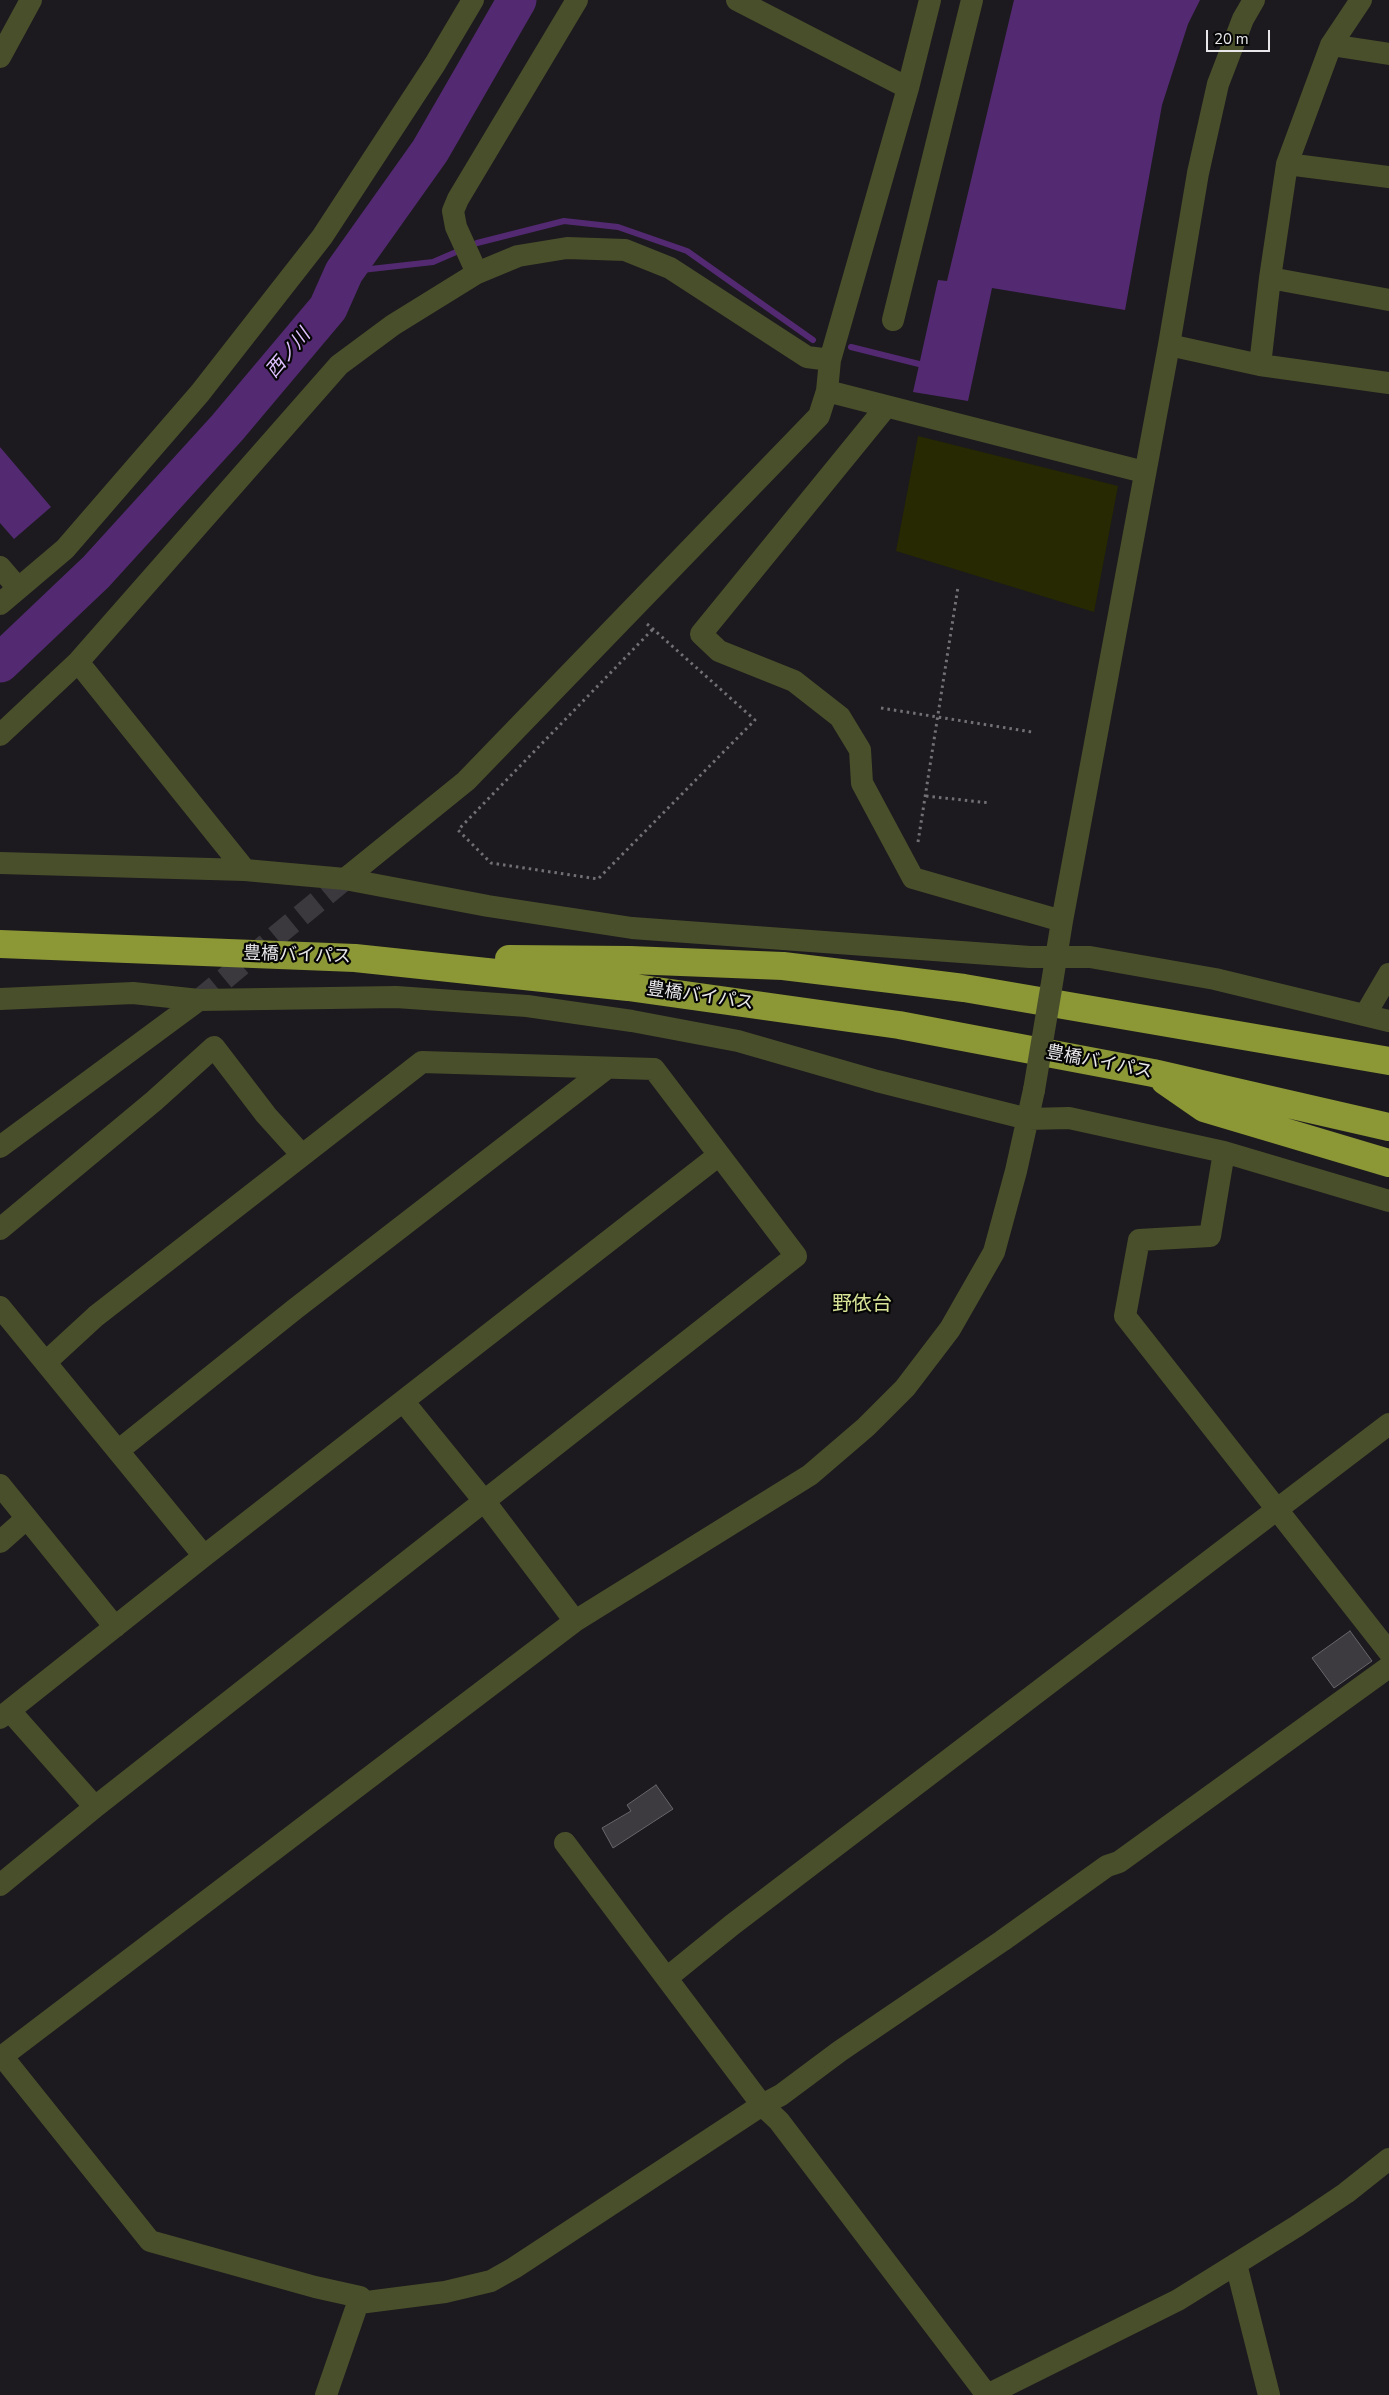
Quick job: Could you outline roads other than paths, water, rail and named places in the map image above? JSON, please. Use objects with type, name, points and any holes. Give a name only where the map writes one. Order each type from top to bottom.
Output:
[{"type":"highway","name":"豊橋バイパス","points":[[0,944],[355,958],[628,987],[899,1025],[1153,1073],[1389,1127]]},
{"type":"highway","points":[[355,958],[630,960],[783,966],[964,988],[1389,1061]]},
{"type":"highway","points":[[1153,1073],[1204,1108],[1389,1163]]},
{"type":"street","points":[[0,57],[31,0]]},
{"type":"street","points":[[0,604],[65,549],[200,393],[322,237],[473,0]]},
{"type":"street","points":[[477,272],[456,227],[454,211],[458,199],[577,0]]},
{"type":"street","points":[[737,0],[908,88]]},
{"type":"street","points":[[345,879],[466,782],[820,416],[827,391],[830,360],[908,88],[930,0]]},
{"type":"street","points":[[893,320],[972,0]]},
{"type":"street","points":[[326,2395],[360,2297],[315,2287],[150,2241],[1,2057],[575,1621],[810,1475],[866,1427],[905,1388],[950,1329],[994,1252],[1028,1119],[1062,921],[1118,623],[1144,472],[1169,346],[1198,172],[1218,84],[1243,19],[1254,0]]},
{"type":"street","points":[[1260,365],[1270,278],[1287,164],[1331,45],[1361,0]]},
{"type":"street","points":[[1331,45],[1389,54]]},
{"type":"street","points":[[1287,164],[1389,177]]},
{"type":"street","points":[[0,735],[78,662],[339,364],[393,325],[477,272],[518,256],[567,248],[624,250],[670,268],[806,357],[830,360]]},
{"type":"street","points":[[1270,278],[1389,300]]},
{"type":"street","points":[[1169,346],[1260,365],[1389,383]]},
{"type":"street","points":[[827,391],[1144,472]]},
{"type":"street","points":[[886,407],[702,634],[719,651],[794,681],[840,717],[860,750],[862,783],[912,878],[1062,921]]},
{"type":"street","points":[[0,567],[18,588]]},
{"type":"street","points":[[78,662],[245,870]]},
{"type":"street","points":[[0,863],[245,870],[345,879],[488,906],[632,928],[1056,958],[1090,957],[1215,979],[1389,1021]]},
{"type":"street","points":[[1365,1015],[1389,974]]},
{"type":"street","points":[[0,999],[133,993],[199,1000],[396,997],[527,1006],[632,1021],[738,1041],[877,1081],[1028,1119],[1069,1118],[1224,1152],[1389,1201]]},
{"type":"street","points":[[0,1148],[199,1000]]},
{"type":"street","points":[[0,1230],[147,1107],[214,1047],[266,1115],[302,1155]]},
{"type":"street","points":[[0,1885],[95,1807],[796,1256],[654,1069],[422,1062],[96,1316],[46,1362]]},
{"type":"street","points":[[118,1450],[607,1068]]},
{"type":"street","points":[[1224,1152],[1210,1236],[1139,1240],[1125,1316],[1389,1652]]},
{"type":"street","points":[[95,1807],[5,1715],[204,1556],[719,1155]]},
{"type":"street","points":[[0,1307],[204,1556]]},
{"type":"street","points":[[403,1401],[485,1502],[575,1621]]},
{"type":"street","points":[[668,1977],[732,1925],[1389,1424]]},
{"type":"street","points":[[0,1485],[115,1627]]},
{"type":"street","points":[[0,1542],[27,1518]]},
{"type":"street","points":[[359,2303],[445,2292],[491,2281],[514,2268],[762,2106],[782,2095],[840,2051],[1002,1942],[1107,1866],[1119,1862],[1389,1667]]},
{"type":"street","points":[[565,1843],[668,1977],[762,2106],[779,2121],[987,2395],[1178,2300],[1346,2193],[1389,2159]]},
{"type":"street","points":[[1236,2264],[1269,2395]]},
{"type":"waterway","name":"西ノ川","points":[[0,663],[96,572],[227,428],[328,308],[344,272],[430,151],[517,0]]},
{"type":"waterway","points":[[344,272],[433,262],[477,243],[564,221],[618,227],[687,251],[813,340]]},
{"type":"waterway","points":[[851,347],[919,364]]},
{"type":"tunnel","points":[[199,1000],[345,879]]},
{"type":"district","name":"野依台","points":[[862,1305]]}]
